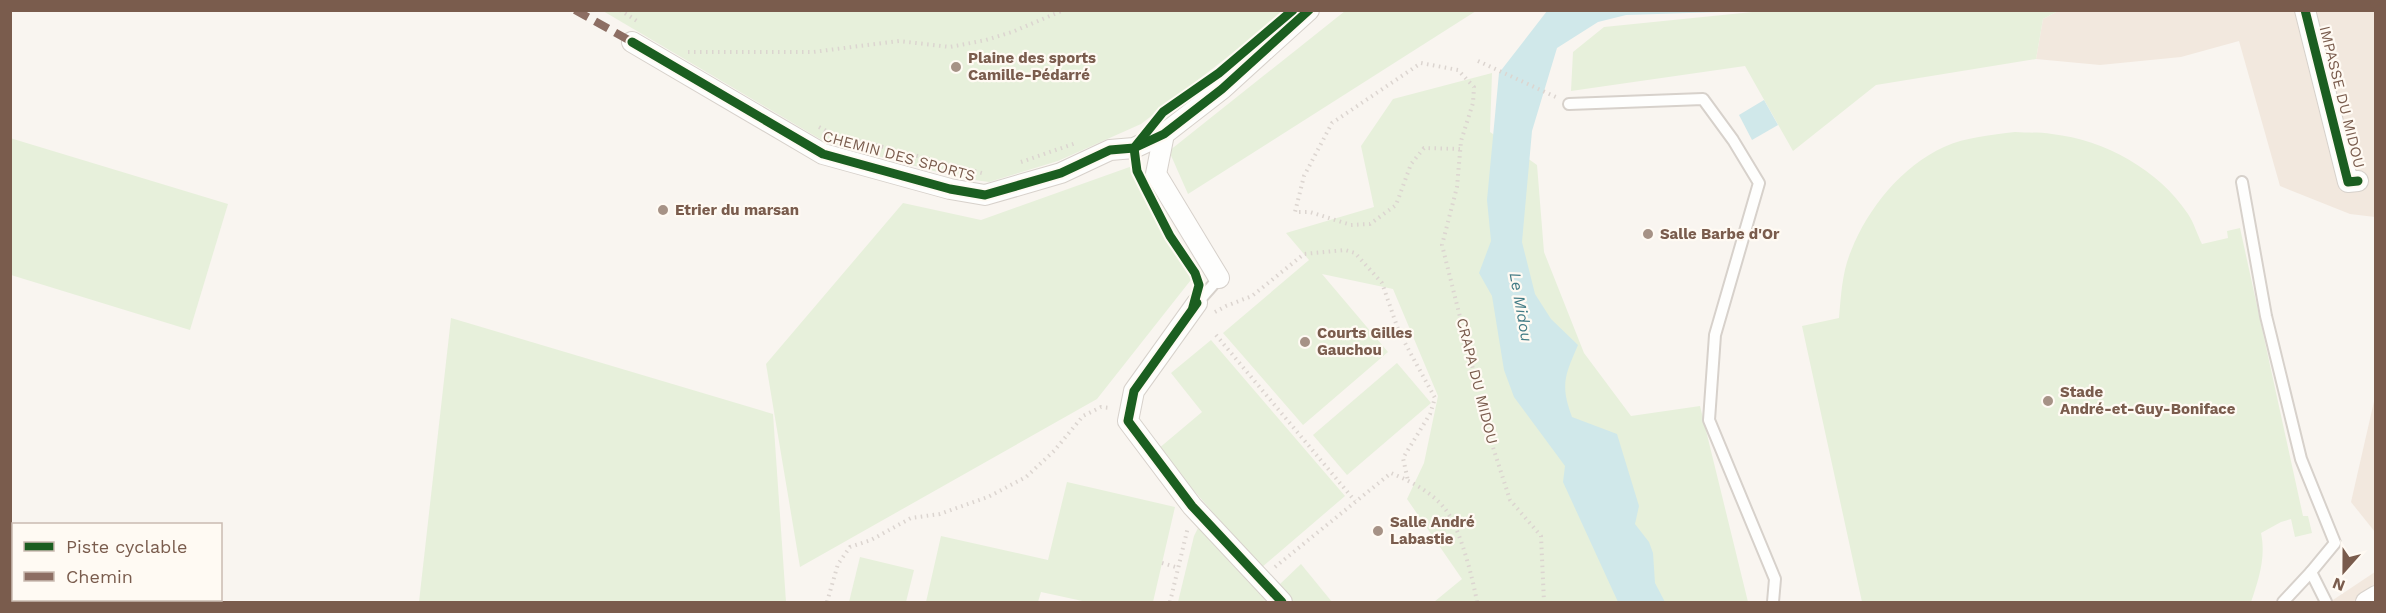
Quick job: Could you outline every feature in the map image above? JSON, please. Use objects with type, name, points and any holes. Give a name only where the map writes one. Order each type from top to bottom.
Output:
[{"type":"street","name":"CHEMIN DES SPORTS","points":[[632,42],[823,154],[950,189],[985,195],[1061,173],[1110,150],[1134,148],[1164,134],[1222,89],[1310,10]]},
{"type":"street","name":"IMPASSE DU MIDOU","points":[[2305,10],[2348,182],[2358,181]]},
{"type":"street","points":[[1164,134],[1156,174],[1219,278]]},
{"type":"street","points":[[1195,305],[1134,391],[1128,421],[1192,506],[1282,603]]},
{"type":"street","points":[[2366,603],[2376,596]]},
{"type":"lane","points":[[1569,104],[1703,99],[1733,140],[1758,183],[1715,335],[1709,420],[1775,579],[1773,603]]},
{"type":"lane","points":[[2242,182],[2266,316],[2301,459],[2335,543],[2283,603]]},
{"type":"lane","points":[[1195,305],[1219,278]]},
{"type":"lane","points":[[2311,572],[2326,603]]},
{"type":"path","points":[[620,10],[646,27]]},
{"type":"path","points":[[689,52],[813,52],[899,41],[950,46],[986,40],[1012,32],[1064,10]]},
{"type":"path","points":[[680,47],[699,58]]},
{"type":"path","points":[[1478,61],[1569,104]]},
{"type":"path","points":[[810,122],[830,133],[987,174]]},
{"type":"path","points":[[1018,163],[1080,141],[1110,150]]},
{"type":"path","points":[[1195,305],[1207,317],[1226,306],[1252,296],[1304,254],[1345,249],[1355,253],[1382,283],[1399,332],[1435,398],[1430,414],[1403,458],[1408,481]]},
{"type":"path","points":[[1216,335],[1355,501]]},
{"type":"path","points":[[828,603],[838,564],[850,547],[871,540],[911,518],[940,514],[987,497],[1026,477],[1054,451],[1083,416],[1101,407],[1130,411]]},
{"type":"path","points":[[1260,579],[1391,472],[1408,481],[1445,508],[1454,523],[1474,583],[1477,603]]},
{"type":"path","points":[[1170,603],[1192,506]]},
{"type":"path","points":[[1162,563],[1179,568]]},
{"type":"shaded area","points":[[2058,11],[2375,11],[2375,217],[2350,214],[2280,186],[2239,41],[2181,57],[2100,65],[2036,59],[2043,19]]},
{"type":"shaded area","points":[[2375,397],[2375,532],[2351,502]]},
{"type":"shaded area","points":[[2375,572],[2375,602],[2330,602]]},
{"type":"green space","points":[[1772,10],[2058,11],[2043,19],[2036,59],[1876,85],[1793,151],[1745,66],[1571,91],[1573,52],[1604,27]]},
{"type":"green space","name":"Plaine des sports Camille-Pédarré","points":[[603,11],[1287,11],[1141,124],[1058,161],[989,182],[960,178],[825,142]]},
{"type":"green space","points":[[1345,11],[1476,11],[1188,194],[1169,151]]},
{"type":"green space","points":[[1492,73],[1490,132],[1537,165],[1544,252],[1584,353],[1631,416],[1700,406],[1748,602],[1434,602],[1462,579],[1407,499],[1424,463],[1438,396],[1393,289],[1322,274],[1388,352],[1303,425],[1223,333],[1309,260],[1286,233],[1374,207],[1361,146],[1393,99]]},
{"type":"green space","name":"Stade André-et-Guy-Boniface","points":[[2015,132],[2047,133],[2072,137],[2111,150],[2129,160],[2146,171],[2176,198],[2190,217],[2202,244],[2228,238],[2227,231],[2240,228],[2303,516],[2308,516],[2312,533],[2295,537],[2291,519],[2261,533],[2262,559],[2251,602],[1862,602],[1802,326],[1839,318],[1844,276],[1858,235],[1888,190],[1914,165],[1944,147],[1961,141]]},
{"type":"green space","points":[[10,138],[228,204],[190,330],[11,275]]},
{"type":"green space","points":[[1138,164],[1194,276],[1097,399],[800,567],[766,364],[903,203],[981,220]]},
{"type":"green space","points":[[451,318],[773,414],[786,602],[419,602]]},
{"type":"green space","points":[[1211,340],[1345,496],[1261,568],[1158,449],[1202,412],[1171,373]]},
{"type":"green space","points":[[1397,363],[1431,403],[1347,475],[1313,435]]},
{"type":"green space","points":[[1067,482],[1175,507],[1153,602],[1087,602],[1041,592],[1038,602],[926,602],[941,536],[1048,560]]},
{"type":"green space","points":[[1198,528],[1205,528],[1268,602],[1178,602]]},
{"type":"green space","points":[[860,557],[914,570],[906,602],[849,602]]},
{"type":"green space","points":[[1301,564],[1332,602],[1291,602],[1278,586]]},
{"type":"water","name":"Le Midou","points":[[1547,11],[1752,11],[1626,15],[1598,22],[1557,48],[1532,131],[1522,242],[1535,294],[1551,319],[1578,345],[1567,373],[1565,388],[1572,417],[1617,434],[1639,506],[1635,524],[1649,542],[1653,553],[1655,583],[1665,602],[1618,602],[1563,482],[1565,466],[1514,397],[1504,370],[1492,296],[1479,273],[1491,241],[1487,200],[1499,73]]},
{"type":"water","points":[[1764,100],[1778,125],[1752,140],[1739,115]]},
{"type":"marked path","points":[[575,10],[632,42]]},
{"type":"cycle path","points":[[1193,307],[1199,285],[1195,273],[1170,236],[1137,171],[1134,148],[1163,112],[1219,73],[1293,10]]},
{"type":"cycle path","points":[[632,42],[823,154],[950,189],[985,195],[1061,173],[1110,150],[1134,148],[1164,134],[1222,89],[1309,10]]},
{"type":"cycle path","points":[[2305,10],[2348,182],[2358,181]]},
{"type":"cycle path","points":[[1197,303],[1134,391],[1128,421],[1192,506],[1282,602]]},
{"type":"place","name":"Plaine des sports Camille-Pédarré","points":[[956,67]]},
{"type":"place","name":"Etrier du marsan","points":[[663,210]]},
{"type":"place","name":"Salle Barbe d'Or","points":[[1648,234]]},
{"type":"place","name":"Courts Gilles Gauchou","points":[[1305,342]]},
{"type":"place","name":"Stade André-et-Guy-Boniface","points":[[2048,401]]},
{"type":"place","name":"Salle André Labastie","points":[[1378,531]]}]
